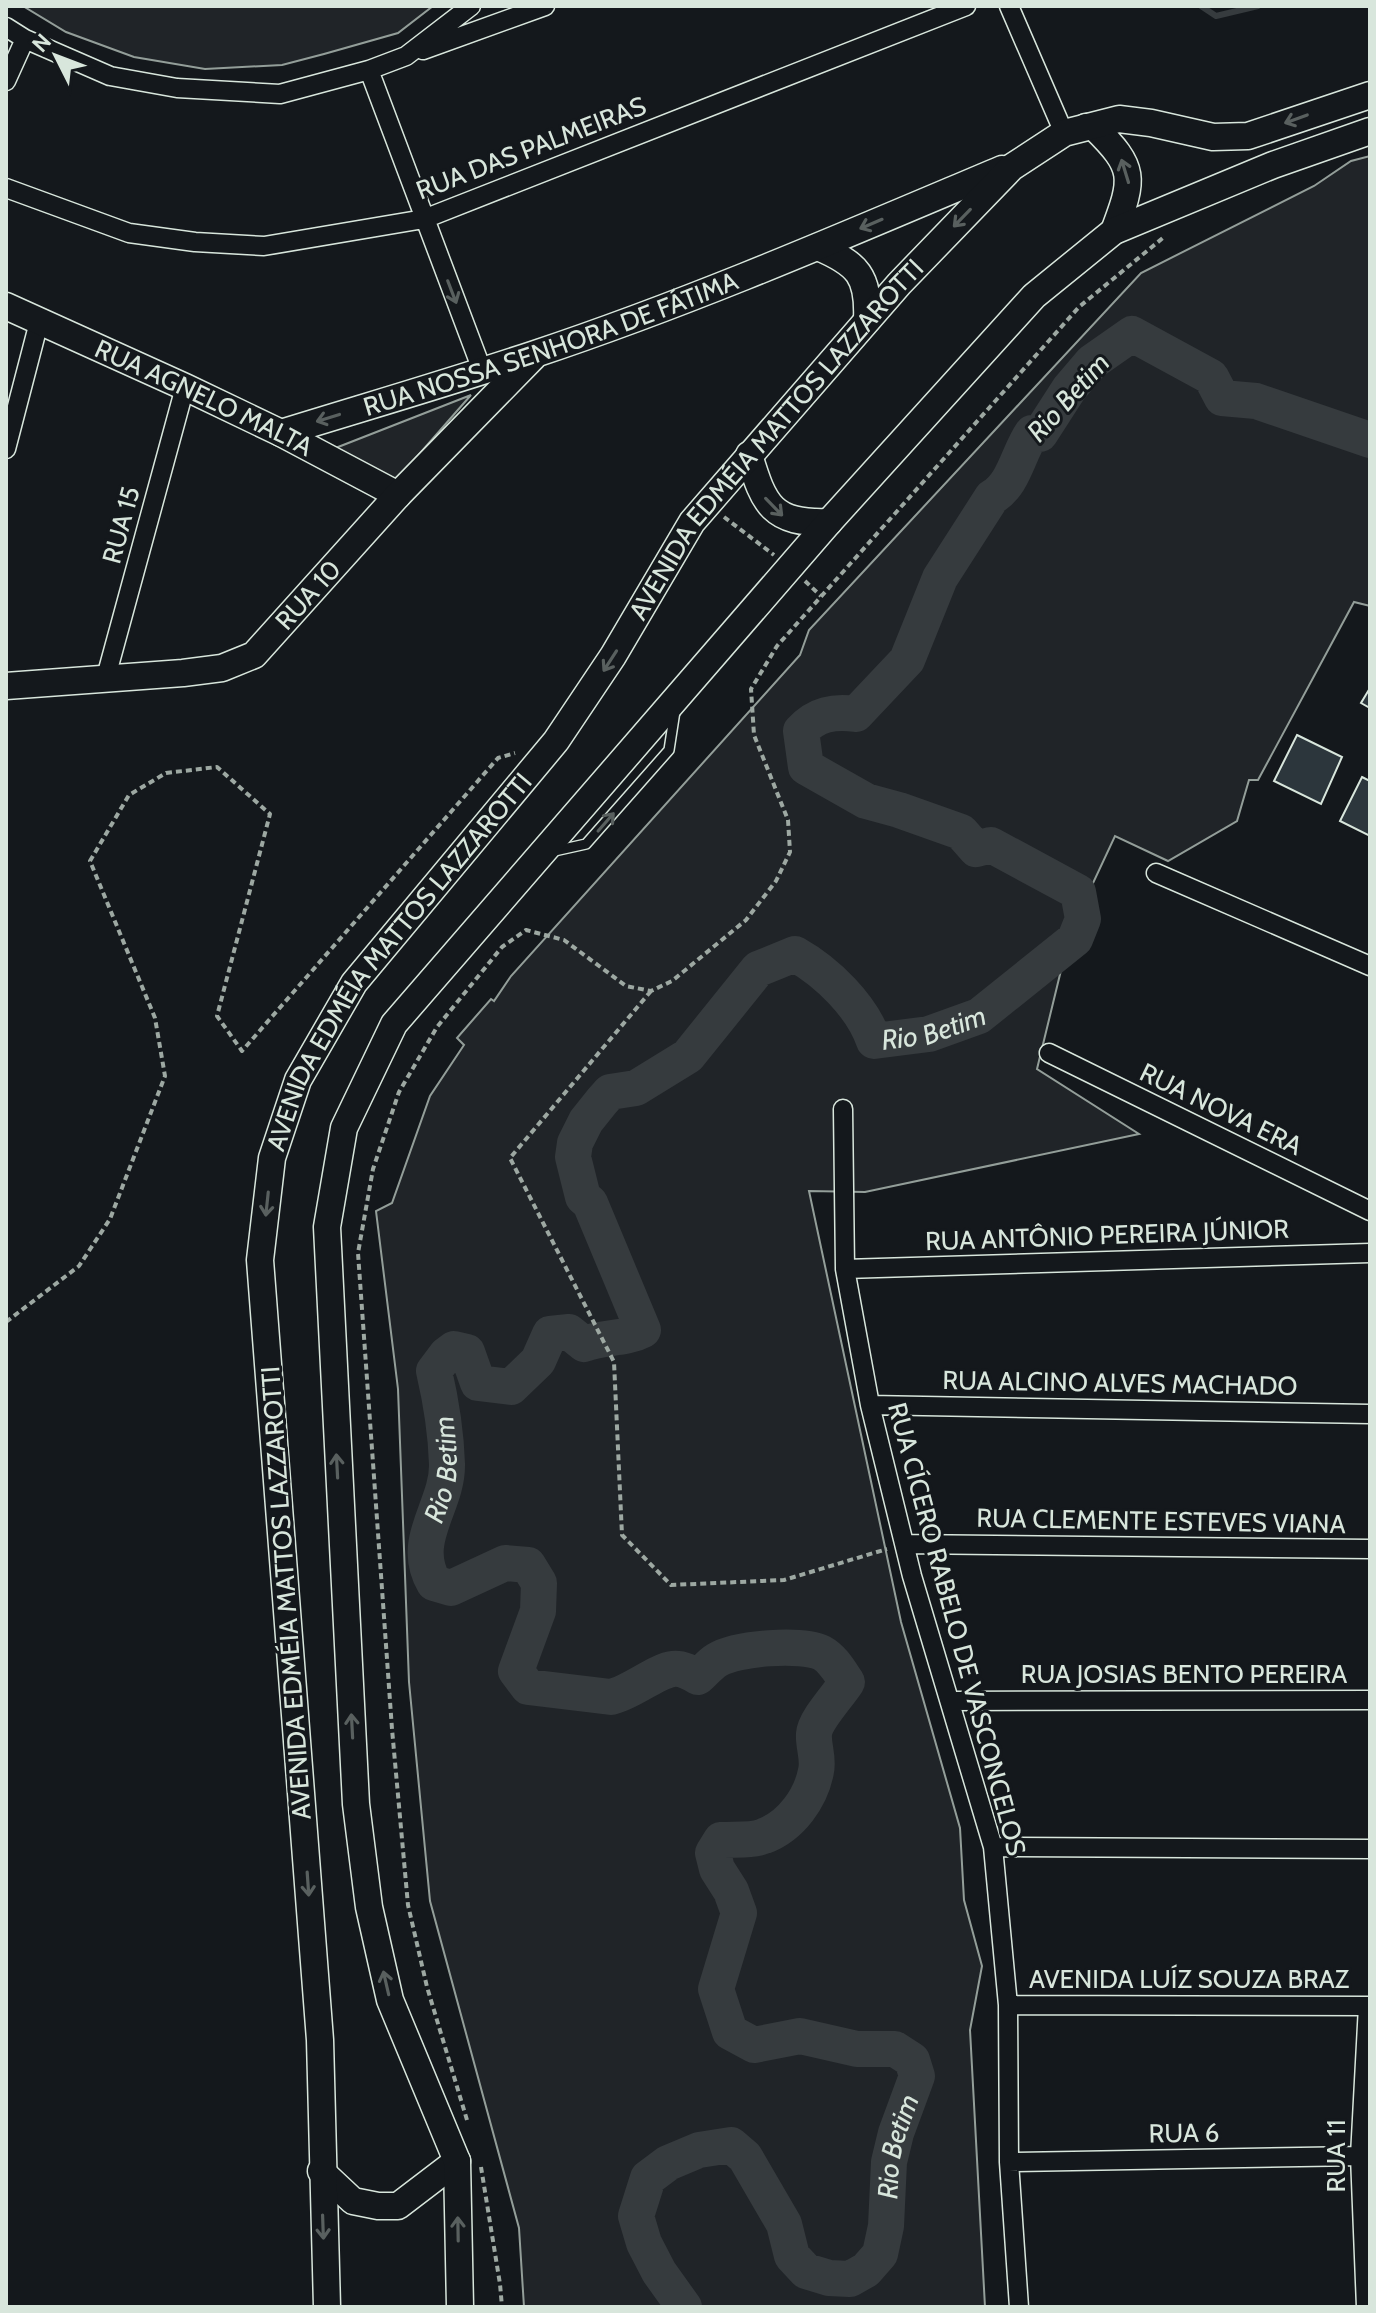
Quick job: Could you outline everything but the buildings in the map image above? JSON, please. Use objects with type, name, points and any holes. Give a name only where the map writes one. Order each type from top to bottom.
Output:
[{"type":"main road","name":"AVENIDA EDMÉIA MATTOS LAZZAROTTI","points":[[327,2307],[321,2171],[320,2040],[260,1260],[272,1158],[298,1080],[354,983],[556,741],[613,656],[692,522],[867,320],[988,191],[1021,161],[1075,130],[1119,119],[1213,137],[1248,136],[1370,95]]},
{"type":"main road","points":[[1075,130],[1094,127],[1118,151],[1126,170],[1130,185],[1114,231]]},
{"type":"main road","name":"AVENIDA EDMÉIA MATTOS LAZZAROTTI","points":[[460,2307],[468,2161],[390,2000],[369,1907],[355,1788],[327,1227],[344,1128],[394,1024],[789,567],[1034,296],[1114,231],[1273,165],[1370,131]]},
{"type":"main road","name":"RUA NOSSA SENHORA DE FÁTIMA","points":[[281,433],[535,354],[818,247],[1021,161]]},
{"type":"main road","points":[[818,247],[850,263],[862,276],[868,298],[867,320]]},
{"type":"main road","name":"RUA AGNELO MALTA","points":[[6,306],[281,433],[398,495]]},
{"type":"main road","name":"RUA 10","points":[[6,686],[222,668],[254,655],[398,495],[535,354]]},
{"type":"main road","points":[[749,455],[760,491],[782,516],[800,523],[829,522]]},
{"type":"main road","points":[[321,2171],[353,2201],[398,2206],[468,2161]]},
{"type":"street","points":[[406,56],[471,6]]},
{"type":"street","points":[[6,27],[25,39],[110,76],[177,88],[280,94],[369,70],[545,6]]},
{"type":"street","name":"RUA DAS PALMEIRAS","points":[[6,188],[129,233],[195,242],[264,246],[424,219],[966,6]]},
{"type":"street","points":[[1009,6],[1075,130]]},
{"type":"street","points":[[6,81],[25,39]]},
{"type":"street","points":[[369,70],[482,370]]},
{"type":"street","points":[[6,449],[39,322]]},
{"type":"street","name":"RUA 15","points":[[106,677],[185,387]]},
{"type":"street","points":[[1156,873],[1370,966]]},
{"type":"street","name":"RUA NOVA ERA","points":[[1049,1053],[1370,1211]]},
{"type":"street","name":"RUA CÍCERO RABELO DE VASCONCELOS","points":[[843,1109],[845,1269],[870,1405],[904,1544],[993,1847],[1008,2005],[1009,2162],[1019,2307]]},
{"type":"street","name":"RUA ANTÔNIO PEREIRA JÚNIOR","points":[[845,1269],[1370,1253]]},
{"type":"street","name":"RUA ALCINO ALVES MACHADO","points":[[870,1405],[1370,1414]]},
{"type":"street","name":"RUA CLEMENTE ESTEVES VIANA","points":[[904,1544],[1370,1549]]},
{"type":"street","name":"RUA JOSIAS BENTO PEREIRA","points":[[950,1701],[1370,1700]]},
{"type":"street","points":[[993,1847],[1370,1849]]},
{"type":"street","name":"AVENIDA LUÍZ SOUZA BRAZ","points":[[1008,2005],[1369,2006]]},
{"type":"street","name":"RUA 11","points":[[1366,2307],[1360,2156],[1369,2006]]},
{"type":"street","name":"RUA 6","points":[[1009,2162],[1360,2156]]},
{"type":"path","points":[[904,1544],[784,1580],[671,1585],[622,1535],[614,1362],[510,1158],[651,991],[672,981],[746,920],[776,881],[790,852],[788,820],[754,735],[751,689],[777,646],[1079,307],[1169,234]]},
{"type":"path","points":[[707,504],[789,567],[821,596]]},
{"type":"path","points":[[6,1322],[79,1266],[110,1219],[165,1076],[155,1018],[90,861],[129,795],[166,773],[217,767],[270,814],[217,1016],[242,1051],[498,758],[556,741]]},
{"type":"path","points":[[471,2133],[427,1987],[408,1905],[392,1729],[358,1253],[373,1169],[399,1092],[437,1027],[502,947],[526,930],[564,940],[626,986],[651,991]]},
{"type":"path","points":[[468,2161],[500,2284],[502,2307]]},
{"type":"shaded area","points":[[23,6],[433,6],[398,33],[324,54],[282,65],[205,69],[134,57],[66,32]]},
{"type":"shaded area","points":[[1370,156],[1370,606],[1354,602],[1258,780],[1249,780],[1237,821],[1168,861],[1115,836],[1064,945],[1063,962],[1037,1069],[1139,1134],[865,1192],[809,1191],[901,1622],[960,1828],[964,1900],[982,1966],[970,2030],[985,2307],[524,2307],[519,2228],[430,1901],[409,1682],[398,1389],[376,1211],[392,1203],[430,1096],[464,1045],[457,1038],[491,999],[494,1001],[511,976],[800,655],[809,630],[1141,273],[1314,186],[1351,161]]},
{"type":"shaded area","points":[[471,395],[394,483],[333,449]]},
{"type":"waterway","name":"Rio Betim","points":[[1201,6],[1216,16],[1258,6]]},
{"type":"waterway","name":"Rio Betim","points":[[684,2307],[659,2272],[644,2243],[636,2216],[648,2178],[668,2163],[699,2150],[731,2145],[745,2157],[784,2224],[792,2256],[806,2271],[829,2278],[850,2279],[866,2270],[880,2254],[886,2226],[889,2162],[917,2076],[912,2060],[895,2049],[857,2049],[800,2036],[754,2045],[730,2032],[716,1989],[739,1913],[731,1891],[717,1869],[713,1853],[721,1840],[764,1836],[783,1825],[798,1810],[810,1791],[816,1771],[815,1728],[847,1682],[833,1662],[822,1653],[785,1648],[726,1656],[698,1677],[673,1669],[611,1697],[528,1687],[516,1671],[538,1611],[539,1583],[528,1565],[505,1563],[451,1588],[434,1583],[427,1567],[427,1538],[442,1494],[447,1464],[443,1417],[434,1371],[454,1349],[467,1352],[478,1383],[511,1387],[538,1361],[550,1334],[569,1332],[584,1344],[643,1330],[590,1203],[583,1197],[573,1157],[575,1143],[586,1121],[610,1092],[636,1088],[688,1056],[758,969],[795,954],[807,961],[842,991],[861,1015],[874,1041],[929,1034],[979,1016],[1075,939],[1083,919],[1078,892],[991,845],[976,849],[961,832],[866,801],[806,767],[801,731],[826,715],[856,714],[907,660],[940,578],[992,497],[1006,485],[1032,433],[1040,434],[1069,389],[1092,362],[1132,334],[1211,377],[1222,398],[1256,401],[1370,440]]}]
